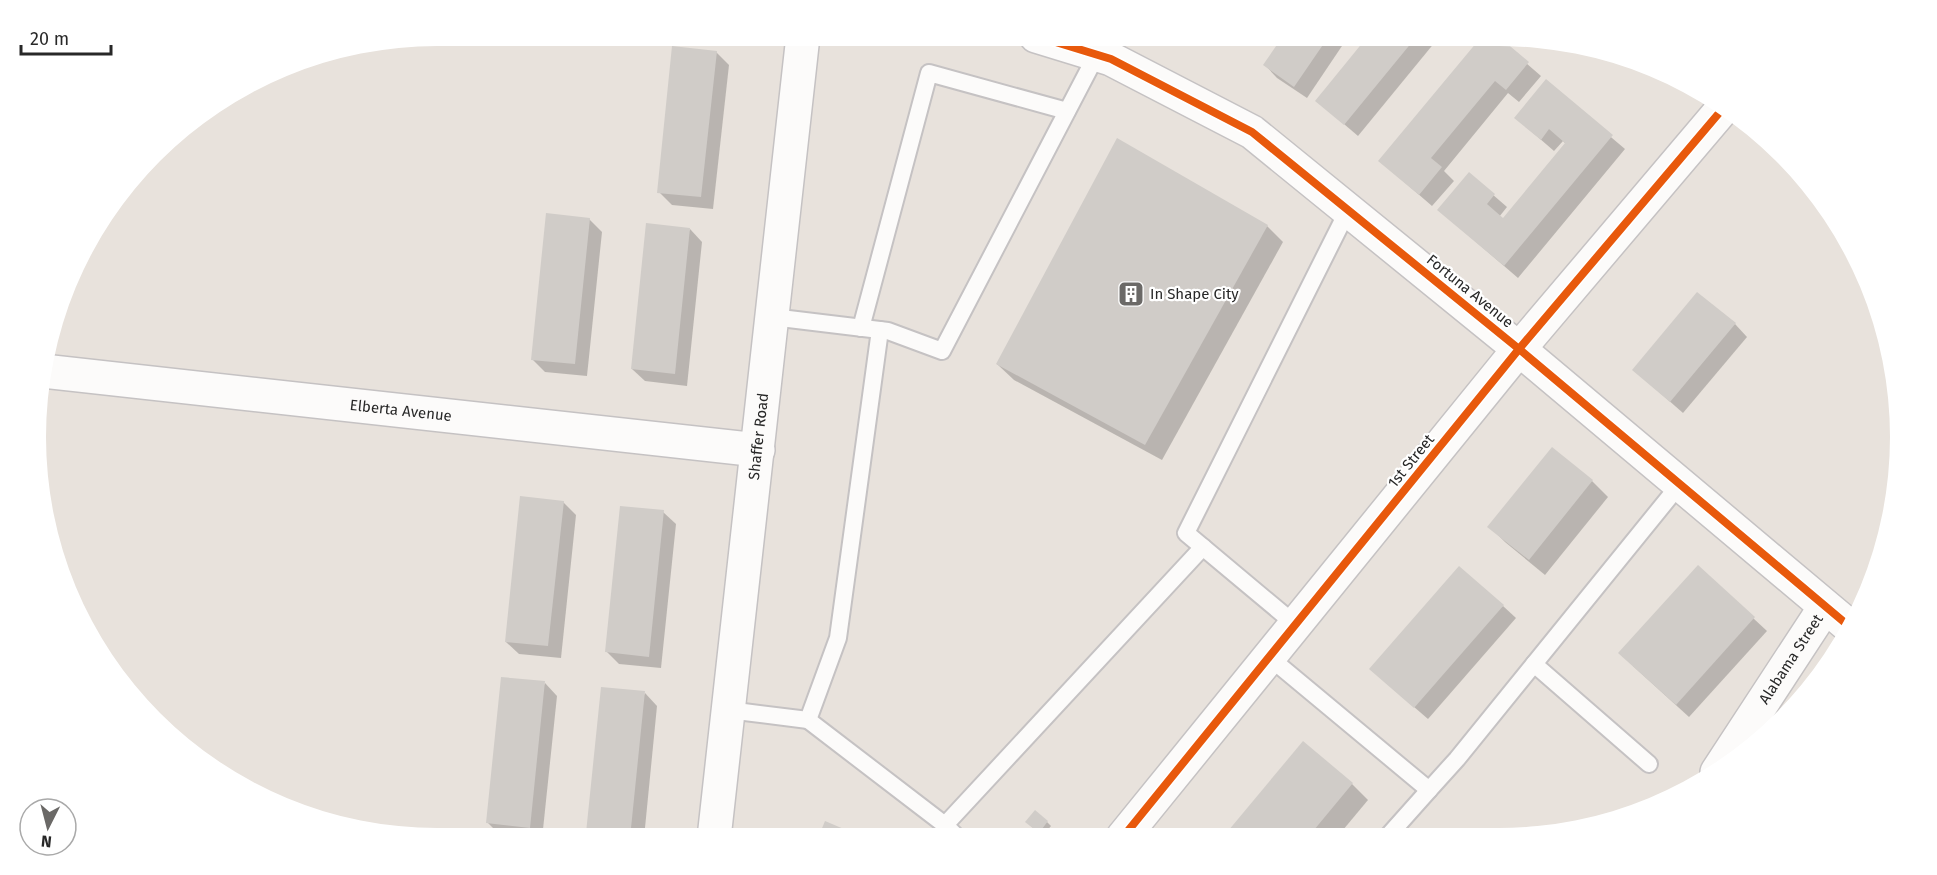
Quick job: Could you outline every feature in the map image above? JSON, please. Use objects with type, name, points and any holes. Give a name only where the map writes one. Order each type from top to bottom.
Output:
[{"type":"street","name":"Shaffer Road","points":[[715,828],[802,46]]},
{"type":"street","name":"Fortuna Avenue","points":[[1070,46],[1112,59],[1252,132],[1519,349],[1838,617]]},
{"type":"street","name":"1st Street","points":[[1130,828],[1519,349],[1718,113]]},
{"type":"street","name":"Elberta Avenue","points":[[52,372],[758,450]]},
{"type":"street","name":"Alabama Street","points":[[1733,752],[1838,617]]},
{"type":"lane","points":[[772,317],[888,331],[942,351],[1097,54]]},
{"type":"lane","points":[[861,328],[929,73],[1067,111]]},
{"type":"lane","points":[[1296,625],[1186,533],[1348,210]]},
{"type":"lane","points":[[808,720],[838,638],[879,330]]},
{"type":"lane","points":[[1395,828],[1457,759],[1680,484]]},
{"type":"lane","points":[[954,828],[1203,547]]},
{"type":"lane","points":[[1269,657],[1429,790]]},
{"type":"lane","points":[[1534,664],[1649,764]]},
{"type":"lane","points":[[728,710],[808,720],[947,828]]},
{"type":"building","points":[[672,46],[717,51],[701,197],[657,193]]},
{"type":"building","points":[[1276,46],[1322,46],[1294,87],[1263,65]]},
{"type":"building","points":[[1360,46],[1409,46],[1344,125],[1315,101]]},
{"type":"building","points":[[1474,46],[1510,46],[1529,62],[1506,90],[1495,81],[1431,158],[1442,167],[1419,195],[1378,161]]},
{"type":"building","points":[[1546,79],[1613,135],[1504,266],[1437,210],[1469,172],[1495,194],[1487,204],[1503,218],[1565,143],[1549,129],[1541,140],[1514,118]]},
{"type":"building","name":"In Shape City","points":[[1117,138],[1268,225],[1145,445],[996,364]]},
{"type":"building","points":[[546,213],[590,218],[575,364],[531,360]]},
{"type":"building","points":[[646,223],[690,228],[675,374],[631,369]]},
{"type":"building","points":[[1697,292],[1736,323],[1670,402],[1632,370]]},
{"type":"building","points":[[1552,447],[1593,480],[1529,560],[1487,527]]},
{"type":"building","points":[[520,496],[564,501],[548,646],[505,642]]},
{"type":"building","points":[[620,506],[664,510],[649,657],[605,652]]},
{"type":"building","points":[[1698,565],[1755,617],[1676,705],[1618,653]]},
{"type":"building","points":[[1459,566],[1504,605],[1414,708],[1369,669]]},
{"type":"building","points":[[501,677],[545,681],[530,828],[486,823]]},
{"type":"building","points":[[601,687],[645,691],[631,828],[587,828]]},
{"type":"building","points":[[1303,741],[1353,783],[1316,828],[1230,828]]},
{"type":"building","points":[[1035,810],[1048,821],[1043,828],[1033,828],[1025,822]]},
{"type":"building","points":[[825,821],[841,828],[822,828]]},
{"type":"cycle path","points":[[1069,46],[1111,59],[1252,132],[1519,349],[1844,622]]},
{"type":"cycle path","points":[[1130,828],[1519,349],[1719,113]]},
{"type":"place","name":"In Shape City","points":[[1131,294]]}]
